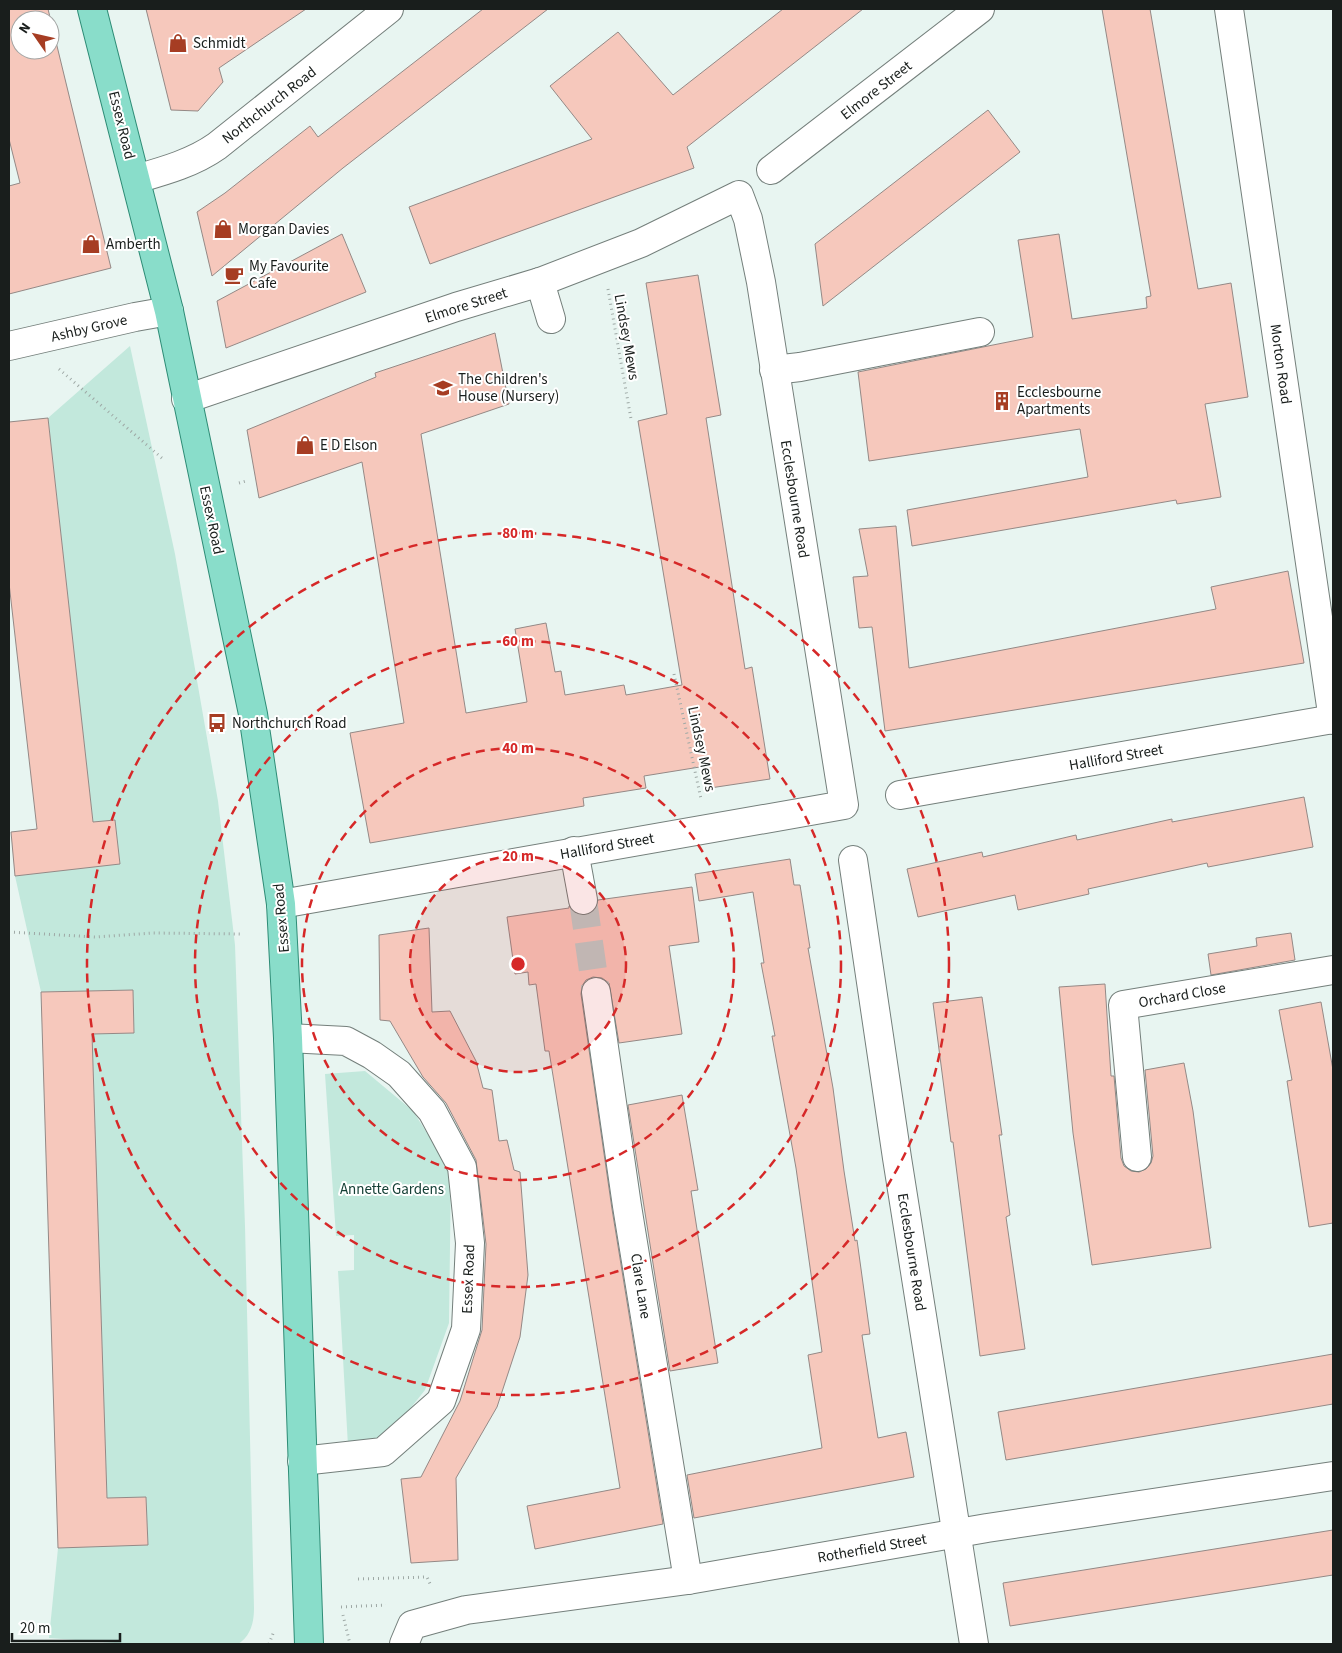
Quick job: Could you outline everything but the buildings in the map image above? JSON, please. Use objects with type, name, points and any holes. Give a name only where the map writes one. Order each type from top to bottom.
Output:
[{"type":"main road","name":"Essex Road","points":[[92,9],[169,311],[253,714],[281,904],[288,1038],[309,1644]]},
{"type":"street","name":"Northchurch Road","points":[[136,179],[204,155],[250,122],[361,19],[389,9]]},
{"type":"street","name":"Elmore Street","points":[[772,170],[980,9]]},
{"type":"street","name":"Morton Road","points":[[1229,9],[1333,719]]},
{"type":"street","name":"Elmore Street","points":[[186,399],[456,307],[540,282],[641,244],[740,195]]},
{"type":"street","name":"Ecclesbourne Road","points":[[740,195],[748,219],[761,282],[844,805]]},
{"type":"street","points":[[540,282],[551,319]]},
{"type":"street","name":"Ashby Grove","points":[[18,344],[169,311]]},
{"type":"street","points":[[774,370],[980,332]]},
{"type":"street","name":"Halliford Street","points":[[900,795],[1333,719]]},
{"type":"street","name":"Halliford Street","points":[[281,904],[844,805]]},
{"type":"street","points":[[574,851],[583,900]]},
{"type":"street","name":"Ecclesbourne Road","points":[[853,860],[896,1158],[974,1644]]},
{"type":"street","name":"Orchard Close","points":[[1137,1158],[1123,1006],[1333,970]]},
{"type":"street","name":"Clare Lane","points":[[596,992],[688,1580]]},
{"type":"street","name":"Essex Road","points":[[288,1038],[346,1042],[372,1055],[399,1074],[432,1111],[462,1167],[470,1243],[466,1329],[441,1401],[383,1452],[302,1461]]},
{"type":"street","name":"Rotherfield Street","points":[[408,1635],[445,1616],[466,1610],[688,1580],[957,1533],[1333,1476]]},
{"type":"path","name":"Lindsey Mews","points":[[602,258],[631,419]]},
{"type":"path","points":[[18,344],[163,459]]},
{"type":"path","points":[[239,483],[246,482]]},
{"type":"path","name":"Lindsey Mews","points":[[674,674],[708,829]]},
{"type":"path","points":[[9,932],[95,937],[153,933],[242,934]]},
{"type":"path","points":[[358,1579],[427,1577],[445,1616]]},
{"type":"path","points":[[341,1607],[374,1606]]},
{"type":"path","points":[[343,1615],[350,1644]]},
{"type":"green space","points":[[130,346],[175,554],[218,801],[235,945],[245,1226],[254,1608],[249,1633],[238,1644],[129,1644],[49,1638],[58,1548],[148,1544],[146,1497],[107,1498],[92,1034],[134,1033],[133,990],[41,992],[15,876],[120,863],[115,820],[93,822],[48,418]]},
{"type":"green space","name":"Annette Gardens","points":[[365,1071],[413,1111],[451,1171],[449,1323],[425,1390],[385,1440],[348,1446],[338,1271],[354,1270],[354,1235],[336,1236],[325,1074]]},
{"type":"tunnel","points":[[583,900],[596,992]]},
{"type":"place","name":"Schmidt","points":[[178,43]]},
{"type":"place","name":"Morgan Davies","points":[[223,229]]},
{"type":"place","name":"Amberth","points":[[91,244]]},
{"type":"place","name":"My Favourite Cafe","points":[[234,275]]},
{"type":"place","name":"The Children's House (Nursery)","points":[[443,388]]},
{"type":"place","name":"Ecclesbourne Apartments","points":[[1002,401]]},
{"type":"place","name":"E D Elson","points":[[305,445]]},
{"type":"place","name":"Northchurch Road","points":[[217,723]]}]
